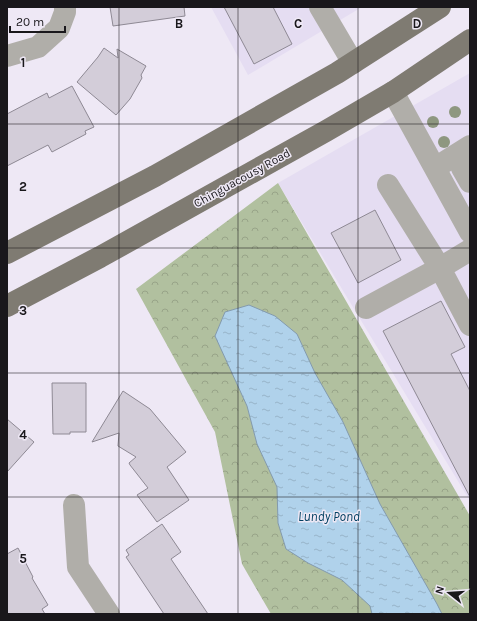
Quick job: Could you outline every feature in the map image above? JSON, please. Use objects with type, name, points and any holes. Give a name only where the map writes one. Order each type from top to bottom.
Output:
[{"type":"main road","points":[[7,253],[155,176],[331,76],[440,7]]},
{"type":"main road","name":"Chinguacousy Road","points":[[7,306],[100,257],[312,139],[393,92],[470,40]]},
{"type":"street","points":[[7,56],[38,47],[59,28],[65,12],[65,7]]},
{"type":"street","points":[[320,7],[352,63]]},
{"type":"street","points":[[393,92],[459,174],[470,203]]},
{"type":"street","points":[[470,146],[459,174],[470,232]]},
{"type":"street","points":[[388,185],[440,268],[470,326]]},
{"type":"street","points":[[366,308],[470,250]]},
{"type":"street","points":[[74,504],[78,567],[109,614]]},
{"type":"shaded area","points":[[211,7],[362,7],[248,75]]},
{"type":"shaded area","points":[[470,73],[470,501],[278,183]]},
{"type":"green space","points":[[278,183],[470,516],[470,614],[271,614],[242,564],[215,432],[136,289]]},
{"type":"water","name":"Lundy Pond","points":[[249,305],[275,316],[297,334],[315,373],[343,422],[380,504],[442,614],[372,614],[370,606],[342,580],[308,563],[286,549],[278,523],[277,487],[257,444],[247,406],[215,336],[225,312]]},
{"type":"building","points":[[110,7],[184,7],[185,16],[113,26]]},
{"type":"building","points":[[224,7],[273,7],[292,44],[254,64]]},
{"type":"building","points":[[104,48],[118,58],[117,49],[146,66],[141,75],[142,78],[130,99],[116,115],[77,82]]},
{"type":"building","points":[[72,86],[94,127],[85,131],[86,134],[52,152],[48,145],[7,166],[7,114],[47,93],[49,98]]},
{"type":"building","points":[[375,210],[401,260],[358,283],[331,233]]},
{"type":"building","points":[[441,301],[465,347],[451,354],[470,391],[470,497],[383,331]]},
{"type":"building","points":[[52,383],[86,383],[86,432],[53,434]]},
{"type":"building","points":[[123,391],[150,409],[186,452],[167,467],[189,500],[157,522],[137,495],[148,488],[129,463],[136,457],[118,446],[119,433],[92,442]]},
{"type":"building","points":[[7,419],[34,442],[7,472]]},
{"type":"building","points":[[162,524],[181,552],[171,559],[208,614],[164,614],[126,557],[129,555],[126,550]]},
{"type":"building","points":[[18,548],[33,577],[32,578],[48,605],[42,609],[45,614],[7,614],[7,554]]}]
